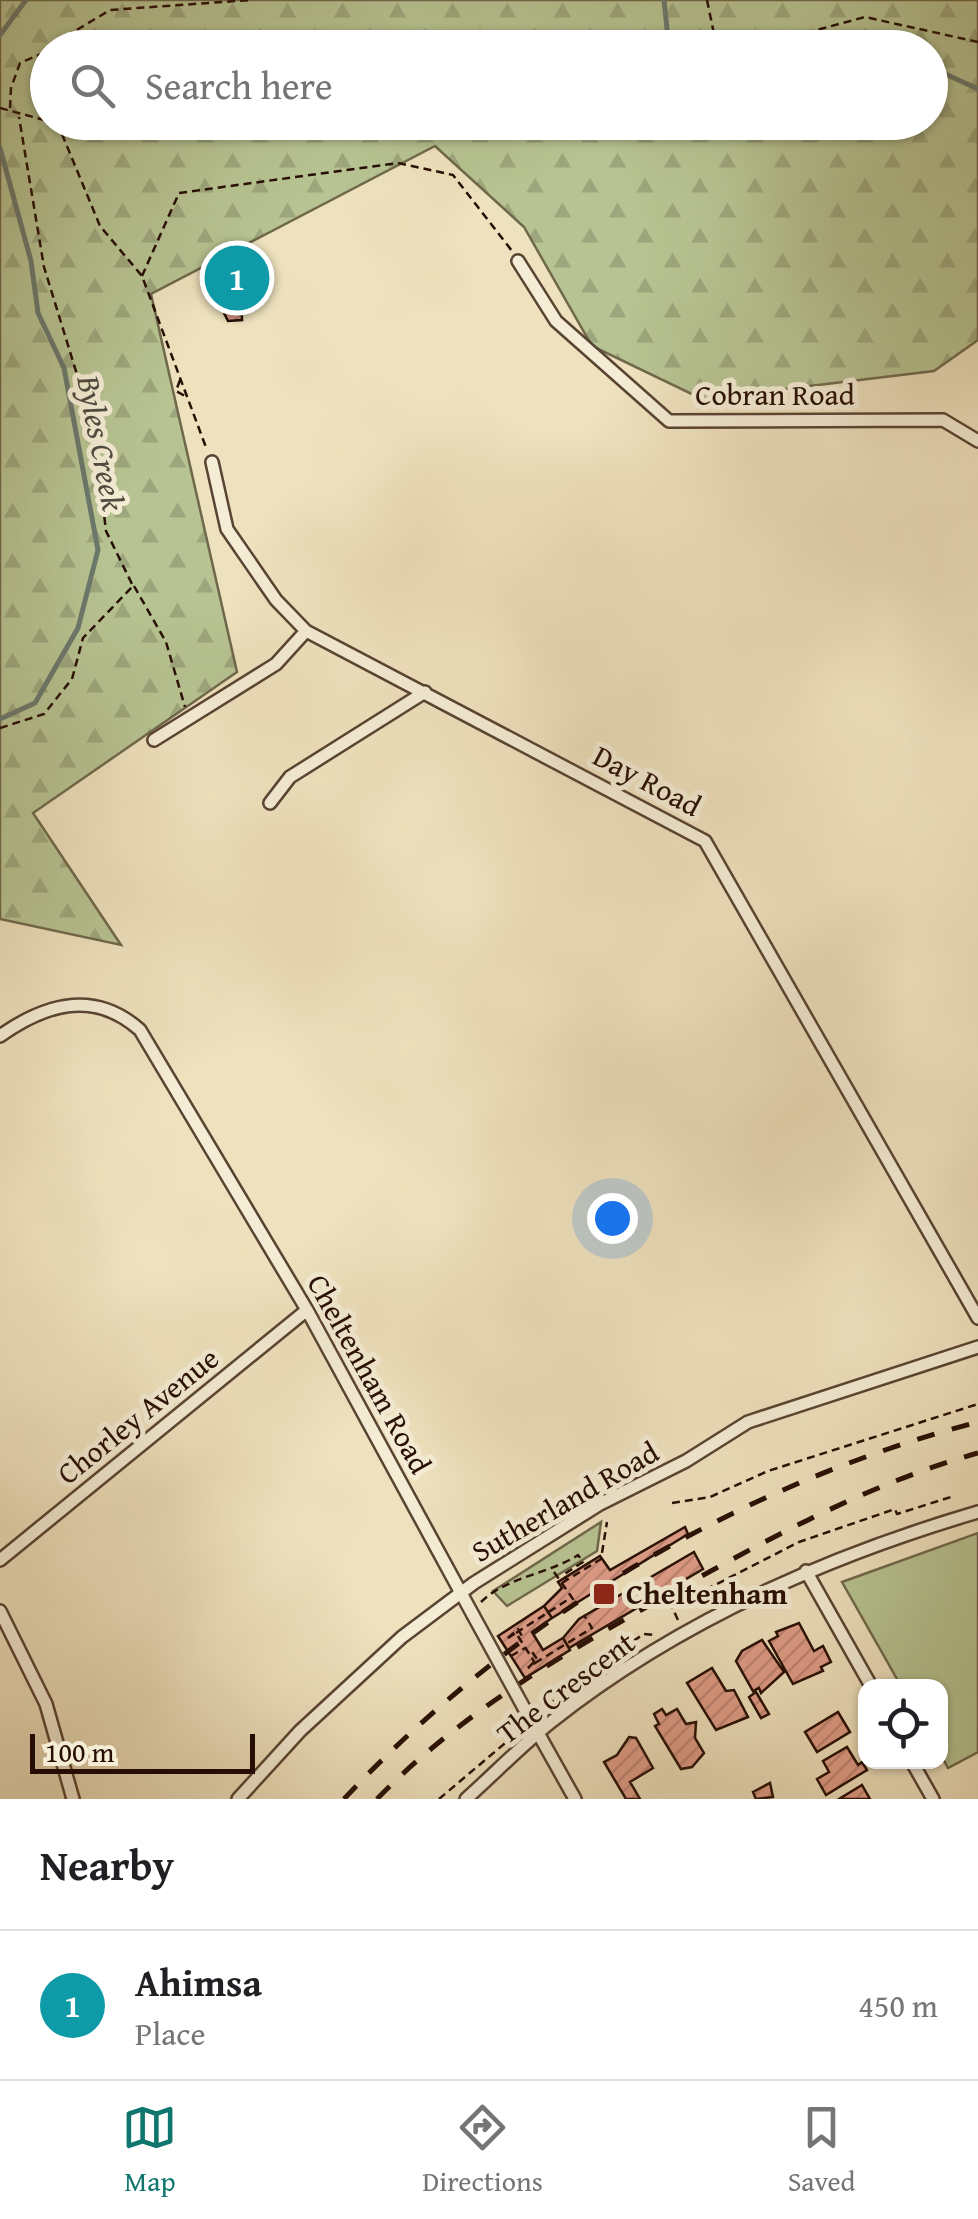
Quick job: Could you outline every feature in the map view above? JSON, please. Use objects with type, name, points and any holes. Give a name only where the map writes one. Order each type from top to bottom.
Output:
[{"type":"street","name":"Cobran Road","points":[[518,261],[556,321],[669,420],[943,420],[978,441]]},
{"type":"street","name":"Day Road","points":[[212,462],[227,528],[276,600],[306,631],[706,841],[978,1318]]},
{"type":"street","points":[[154,740],[276,664],[306,631]]},
{"type":"street","points":[[270,803],[290,777],[424,692]]},
{"type":"street","name":"Cheltenham Road","points":[[0,1036],[42,1009],[87,1005],[124,1017],[147,1039],[307,1310],[460,1594],[478,1612],[530,1704],[538,1733],[575,1799]]},
{"type":"street","name":"Chorley Avenue","points":[[0,1560],[307,1310]]},
{"type":"street","name":"Sutherland Road","points":[[238,1799],[356,1676],[460,1594],[600,1504],[686,1461],[748,1422],[978,1347]]},
{"type":"street","name":"The Crescent","points":[[466,1799],[538,1733],[598,1688],[684,1634],[806,1571],[978,1512]]},
{"type":"street","points":[[806,1571],[866,1679]]},
{"type":"street","points":[[0,1611],[46,1704],[73,1799]]},
{"type":"street","points":[[916,1769],[934,1799]]},
{"type":"path","points":[[77,30],[110,10],[250,0]]},
{"type":"path","points":[[706,0],[713,30]]},
{"type":"path","points":[[817,30],[865,17],[924,30]]},
{"type":"path","points":[[948,35],[978,42]]},
{"type":"path","points":[[10,108],[11,88],[20,64],[30,59]]},
{"type":"path","points":[[0,108],[10,108],[20,117],[30,118]]},
{"type":"path","points":[[20,117],[44,267],[94,430],[106,532],[166,642],[188,718]]},
{"type":"path","points":[[64,140],[100,226],[142,276],[212,462]]},
{"type":"path","points":[[142,276],[178,192],[398,162],[453,174],[518,261]]},
{"type":"path","points":[[0,728],[44,714],[72,680],[83,638],[133,586]]},
{"type":"path","points":[[672,1503],[710,1497],[768,1471],[978,1404]]},
{"type":"path","points":[[570,1691],[576,1678],[644,1634],[654,1636],[679,1620],[672,1607],[729,1575],[841,1526],[954,1496]]},
{"type":"path","points":[[565,1582],[601,1559],[607,1522]]},
{"type":"path","points":[[478,1612],[480,1603],[490,1594],[554,1570],[578,1555],[583,1562],[563,1575],[574,1600],[516,1633],[508,1638],[518,1629],[522,1636]]},
{"type":"path","points":[[554,1570],[565,1582]]},
{"type":"path","points":[[516,1633],[537,1659],[528,1668],[592,1628],[584,1615]]},
{"type":"path","points":[[528,1648],[535,1663]]},
{"type":"path","points":[[510,1657],[528,1648]]},
{"type":"path","points":[[530,1704],[542,1708],[561,1697]]},
{"type":"path","points":[[439,1799],[501,1743],[519,1734],[527,1743]]},
{"type":"green space","points":[[0,0],[978,0],[978,340],[934,371],[702,399],[592,346],[524,227],[435,146],[151,294],[237,672],[33,813],[121,945],[0,919]]},
{"type":"green space","points":[[601,1522],[597,1551],[507,1606],[493,1591]]},
{"type":"green space","points":[[978,1533],[978,1752],[948,1768],[948,1679],[897,1679],[842,1582]]},
{"type":"building","points":[[232,261],[252,268],[242,295],[223,288]]},
{"type":"building","points":[[230,298],[241,298],[242,320],[228,321],[224,302],[230,307]]},
{"type":"building","points":[[685,1527],[688,1534],[552,1618],[544,1606],[562,1588],[558,1582],[600,1556],[610,1570]]},
{"type":"building","points":[[694,1552],[703,1569],[569,1648],[563,1638],[579,1619]]},
{"type":"building","points":[[544,1606],[552,1618],[532,1632],[543,1650],[563,1638],[570,1650],[525,1678],[498,1636]]},
{"type":"building","points":[[799,1623],[814,1651],[823,1646],[831,1662],[821,1667],[823,1671],[793,1684],[769,1641],[778,1636],[776,1632]]},
{"type":"building","points":[[762,1640],[784,1672],[761,1693],[759,1688],[753,1691],[736,1661],[742,1651]]},
{"type":"building","points":[[712,1668],[726,1691],[734,1690],[748,1717],[716,1730],[687,1683]]},
{"type":"building","points":[[756,1692],[769,1714],[761,1718],[749,1697]]},
{"type":"building","points":[[662,1709],[666,1715],[677,1709],[686,1724],[696,1722],[695,1738],[704,1753],[692,1767],[681,1769],[655,1726],[659,1724],[654,1714]]},
{"type":"building","points":[[838,1712],[850,1732],[817,1752],[805,1732]]},
{"type":"building","points":[[629,1737],[636,1738],[653,1768],[630,1782],[640,1799],[626,1799],[604,1762],[617,1755]]},
{"type":"building","points":[[847,1747],[858,1769],[867,1770],[826,1795],[817,1779],[829,1772],[823,1761]]},
{"type":"building","points":[[770,1783],[773,1797],[756,1799],[753,1792]]},
{"type":"building","points":[[862,1785],[870,1799],[839,1799]]},
{"type":"waterway","name":"Byles Creek","points":[[0,35],[26,0]]},
{"type":"waterway","points":[[664,0],[667,30]]},
{"type":"waterway","points":[[948,75],[978,89]]},
{"type":"waterway","name":"Byles Creek","points":[[0,148],[31,261],[38,313],[64,368],[98,550],[78,628],[35,703],[0,719]]},
{"type":"railway","points":[[344,1799],[480,1673],[635,1566],[717,1521],[802,1482],[889,1449],[978,1422]]},
{"type":"railway","points":[[377,1799],[444,1738],[518,1684],[635,1613],[822,1513],[899,1480],[978,1453]]},
{"type":"place","name":"Ahimsa","points":[[237,278]]},
{"type":"place","name":"Cheltenham","points":[[604,1594]]}]
